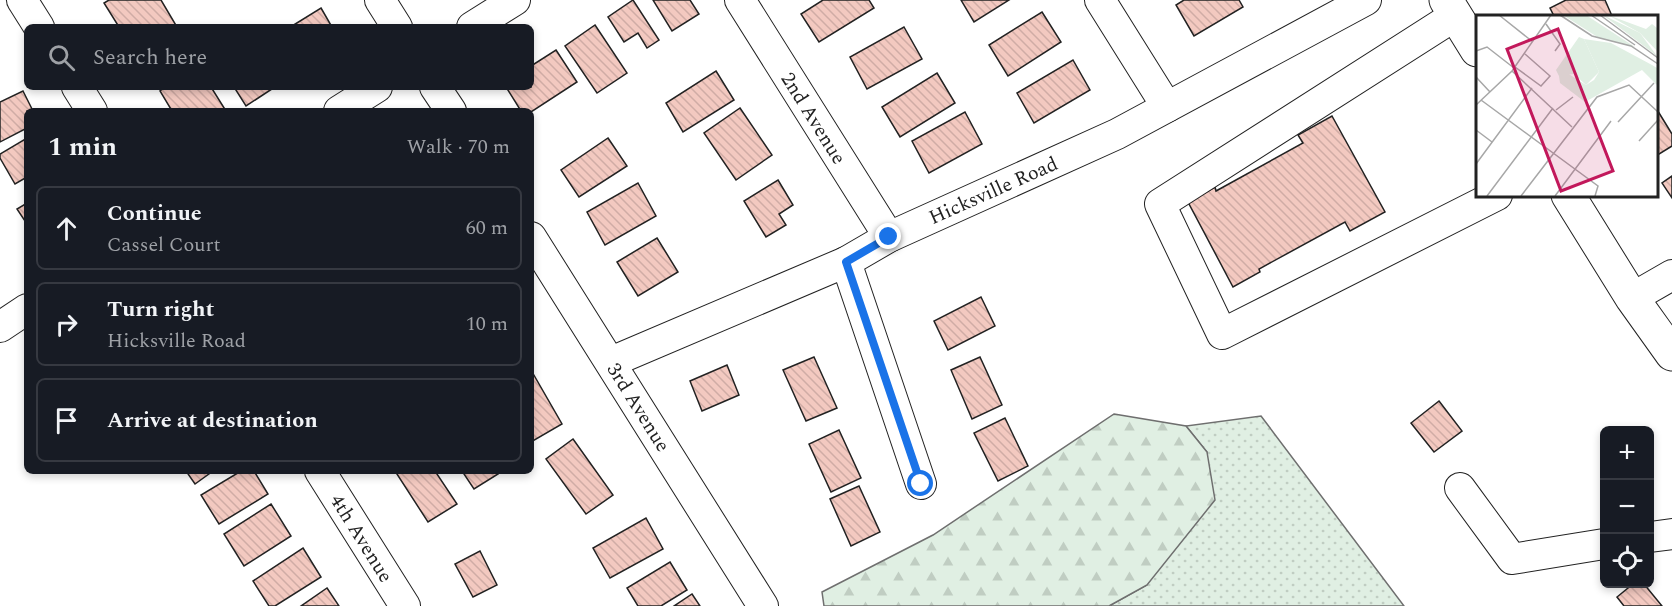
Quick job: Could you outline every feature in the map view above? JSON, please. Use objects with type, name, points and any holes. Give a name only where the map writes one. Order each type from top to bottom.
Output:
[{"type":"main road","points":[[1451,8],[1476,48]]},
{"type":"main road","points":[[1569,196],[1632,298],[1672,354]]},
{"type":"street","points":[[22,0],[37,24]]},
{"type":"street","points":[[380,0],[395,24]]},
{"type":"street","points":[[477,24],[515,0]]},
{"type":"street","name":"2nd Avenue","points":[[740,0],[889,237]]},
{"type":"street","points":[[1100,0],[1167,107]]},
{"type":"street","name":"Hicksville Road","points":[[611,362],[846,262],[889,237],[1117,134],[1366,0]]},
{"type":"street","points":[[1451,8],[1160,204],[1222,334],[1495,196]]},
{"type":"street","points":[[79,90],[90,108]]},
{"type":"street","points":[[344,108],[372,90]]},
{"type":"street","points":[[437,90],[449,108]]},
{"type":"street","name":"3rd Avenue","points":[[534,242],[763,606]]},
{"type":"street","points":[[846,262],[921,484]]},
{"type":"street","points":[[1632,298],[1672,275]]},
{"type":"street","points":[[0,327],[24,311]]},
{"type":"street","name":"4th Avenue","points":[[322,474],[405,606]]},
{"type":"street","points":[[1460,488],[1512,559],[1600,545]]},
{"type":"street","points":[[1654,536],[1672,534]]},
{"type":"green space","points":[[1114,414],[1186,426],[1207,452],[1215,500],[1147,585],[1109,606],[824,606],[822,592],[933,535]]},
{"type":"green space","points":[[1261,416],[1404,606],[1109,606],[1147,585],[1207,452],[1186,426]]},
{"type":"building","points":[[109,0],[161,0],[175,24],[117,24],[104,3]]},
{"type":"building","points":[[633,0],[659,40],[647,48],[638,33],[624,42],[608,17]]},
{"type":"building","points":[[653,0],[690,0],[699,14],[672,31]]},
{"type":"building","points":[[823,0],[869,0],[874,8],[819,42],[801,14]]},
{"type":"building","points":[[961,0],[1009,0],[974,22]]},
{"type":"building","points":[[1184,0],[1239,0],[1243,7],[1194,36],[1176,5]]},
{"type":"building","points":[[1566,0],[1605,0],[1612,15],[1554,15],[1550,8]]},
{"type":"building","points":[[321,8],[330,24],[295,24]]},
{"type":"building","points":[[1042,12],[1061,42],[1008,76],[989,45]]},
{"type":"building","points":[[595,25],[627,73],[597,93],[565,46]]},
{"type":"building","points":[[904,27],[922,59],[867,89],[850,57]]},
{"type":"building","points":[[556,50],[577,82],[534,110],[534,108],[519,108],[508,90],[534,90],[534,64]]},
{"type":"building","points":[[1073,60],[1090,90],[1034,123],[1017,93]]},
{"type":"building","points":[[716,71],[734,100],[683,132],[666,103]]},
{"type":"building","points":[[937,73],[955,103],[900,137],[882,107]]},
{"type":"building","points":[[213,90],[224,108],[170,108],[160,91]]},
{"type":"building","points":[[236,90],[270,90],[246,106]]},
{"type":"building","points":[[23,91],[32,108],[24,108],[24,130],[0,142],[0,102]]},
{"type":"building","points":[[740,108],[772,155],[736,180],[704,133]]},
{"type":"building","points":[[1657,110],[1672,134],[1672,146],[1657,155]]},
{"type":"building","points":[[965,112],[982,144],[929,173],[912,141]]},
{"type":"building","points":[[1332,116],[1385,212],[1350,231],[1345,222],[1259,269],[1260,272],[1233,287],[1188,202],[1215,187],[1216,191],[1303,143],[1298,135]]},
{"type":"building","points":[[608,138],[627,166],[579,197],[561,170]]},
{"type":"building","points":[[24,140],[24,179],[15,184],[0,154]]},
{"type":"building","points":[[1672,176],[1672,198],[1662,183]]},
{"type":"building","points":[[778,180],[793,205],[779,214],[786,225],[766,237],[744,201]]},
{"type":"building","points":[[638,183],[656,216],[605,245],[587,212]]},
{"type":"building","points":[[24,205],[24,220],[17,209]]},
{"type":"building","points":[[657,238],[678,272],[638,296],[617,262]]},
{"type":"building","points":[[981,297],[995,326],[948,350],[934,321]]},
{"type":"building","points":[[814,357],[837,408],[806,421],[783,370]]},
{"type":"building","points":[[980,357],[1002,405],[972,419],[951,370]]},
{"type":"building","points":[[727,365],[739,395],[702,411],[690,381]]},
{"type":"building","points":[[534,375],[562,424],[534,440]]},
{"type":"building","points":[[1439,401],[1462,431],[1434,452],[1411,423]]},
{"type":"building","points":[[1005,418],[1028,466],[998,481],[974,433]]},
{"type":"building","points":[[839,430],[861,478],[831,492],[809,444]]},
{"type":"building","points":[[573,439],[613,495],[586,514],[546,459]]},
{"type":"building","points":[[188,474],[209,474],[195,484]]},
{"type":"building","points":[[236,474],[256,474],[268,494],[219,524],[201,495]]},
{"type":"building","points":[[397,474],[437,474],[457,504],[428,522]]},
{"type":"building","points":[[464,474],[498,474],[474,489]]},
{"type":"building","points":[[859,486],[880,532],[851,546],[830,499]]},
{"type":"building","points":[[271,504],[291,536],[244,566],[224,534]]},
{"type":"building","points":[[646,518],[663,549],[610,578],[593,548]]},
{"type":"building","points":[[303,548],[321,577],[275,606],[269,606],[253,581]]},
{"type":"building","points":[[480,551],[497,585],[473,597],[455,564]]},
{"type":"building","points":[[670,562],[687,590],[661,606],[638,606],[627,588]]},
{"type":"building","points":[[327,588],[339,606],[301,606]]},
{"type":"building","points":[[1628,588],[1647,588],[1662,606],[1624,606],[1617,597]]},
{"type":"building","points":[[692,594],[700,606],[674,606]]},
{"type":"route","points":[[889,237],[846,262],[921,484]]}]
